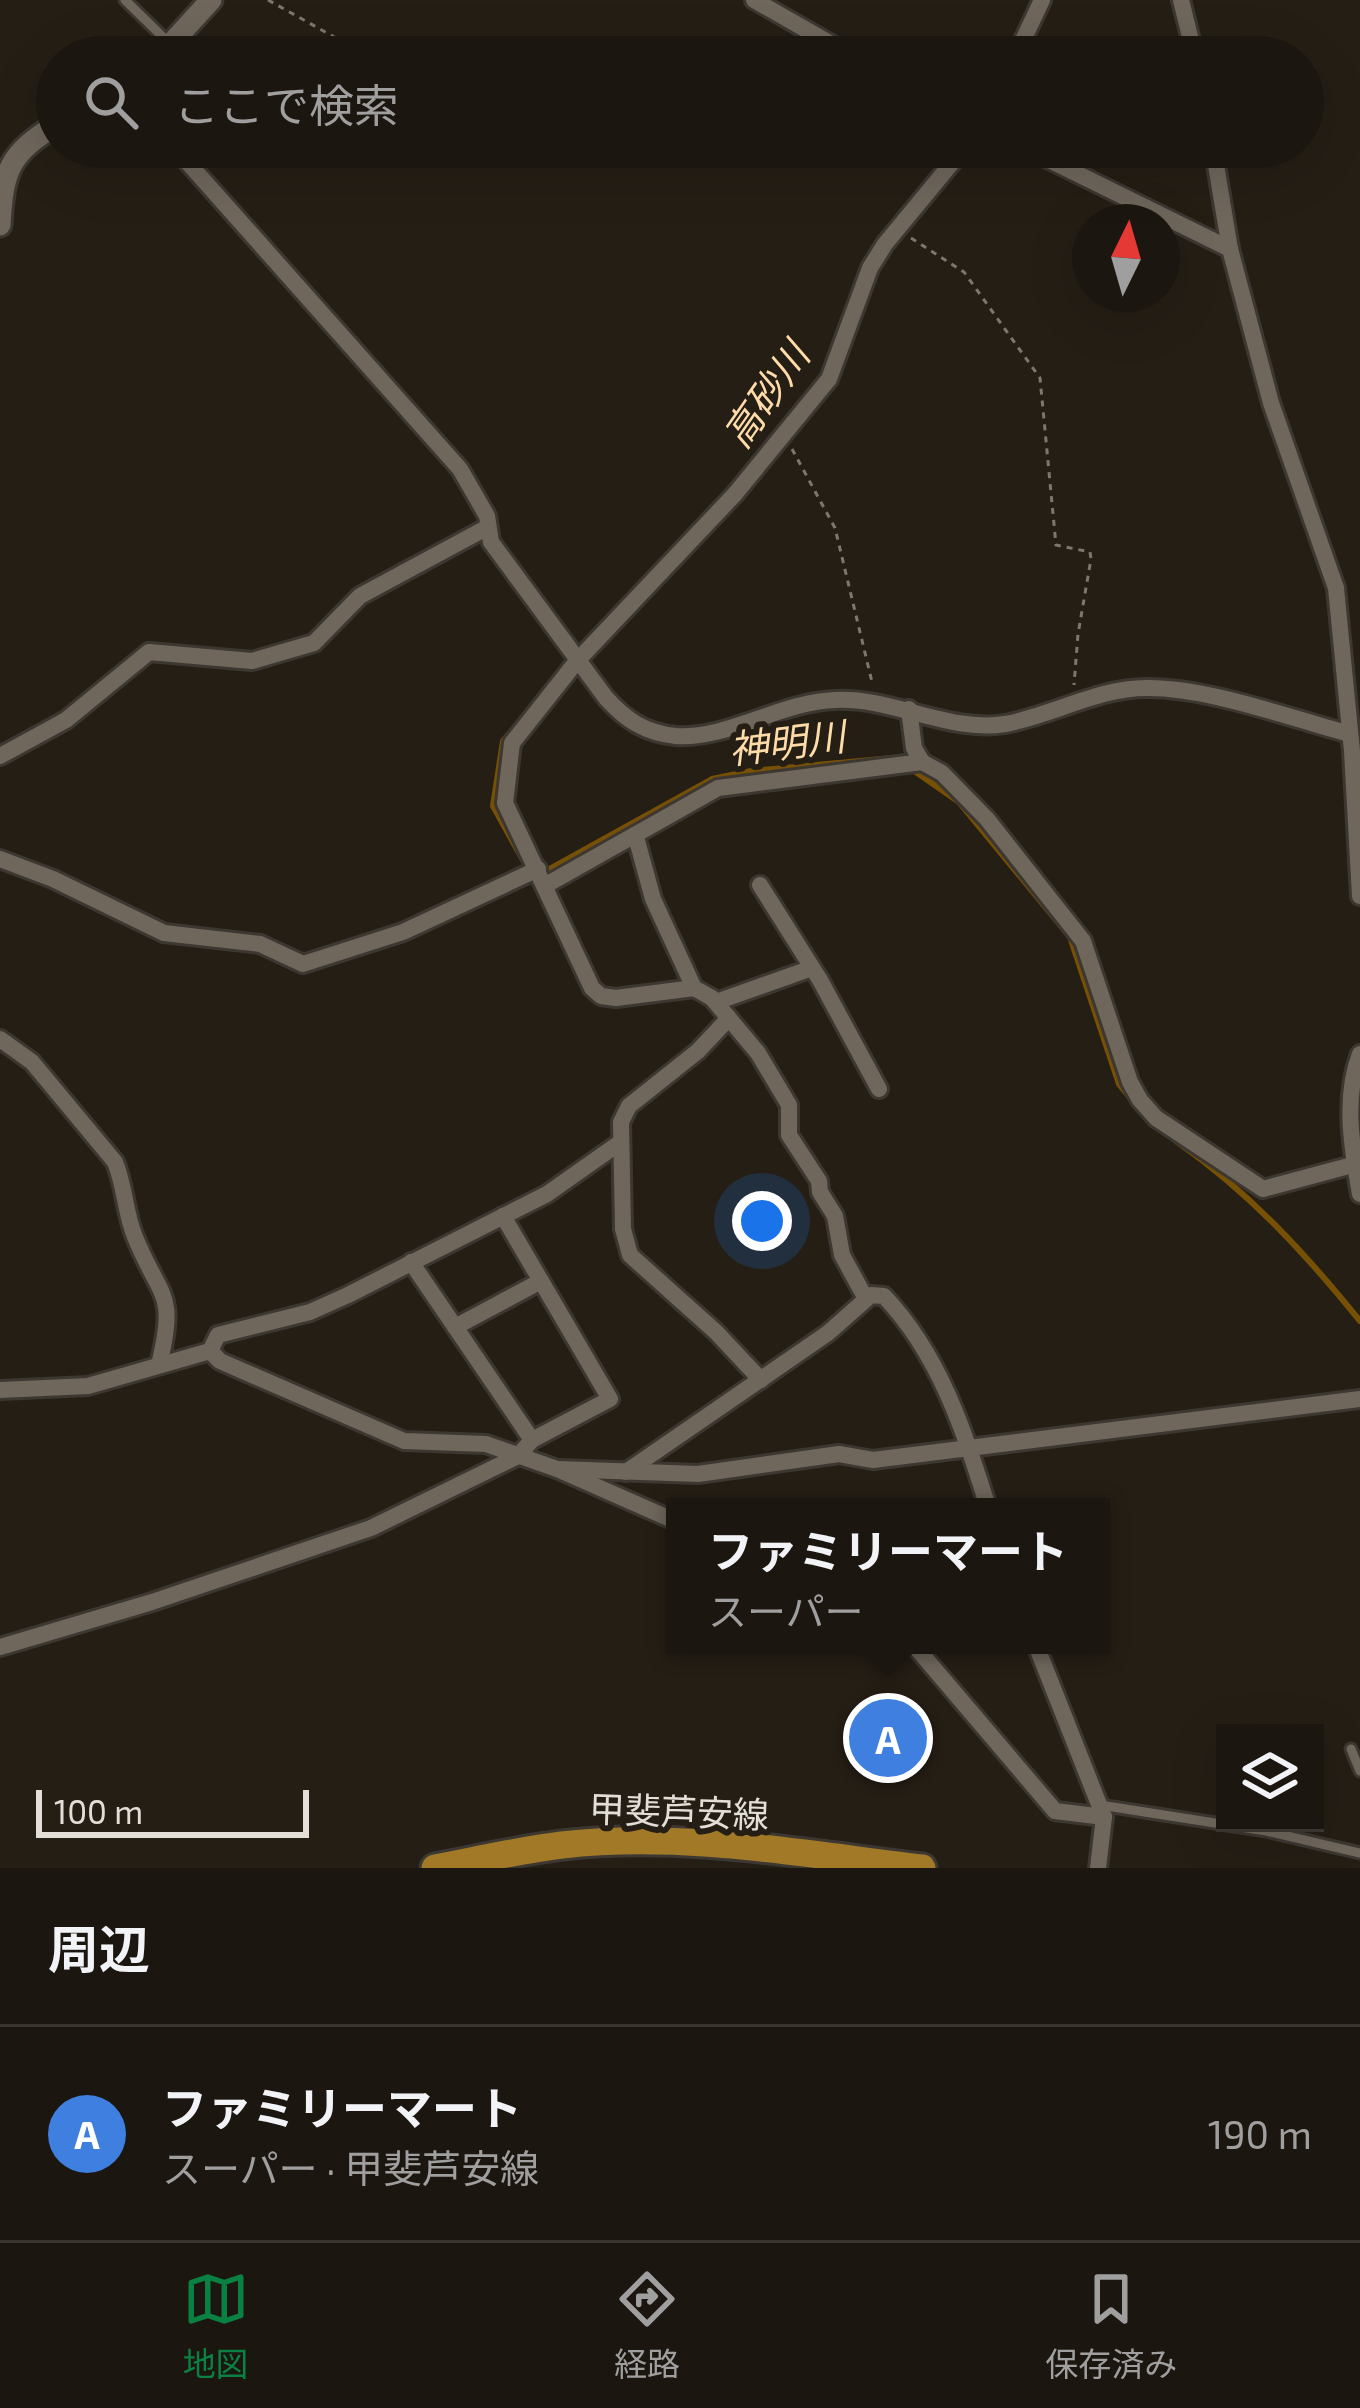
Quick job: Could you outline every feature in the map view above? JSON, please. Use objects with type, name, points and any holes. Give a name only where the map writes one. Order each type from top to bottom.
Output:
[{"type":"main road","name":"甲斐芦安線","points":[[435,1868],[562,1845],[626,1842],[717,1844],[922,1868]]},
{"type":"street","points":[[180,36],[211,0]]},
{"type":"street","points":[[754,0],[817,36]]},
{"type":"street","points":[[1025,36],[1042,0]]},
{"type":"street","points":[[1181,0],[1190,36]]},
{"type":"street","points":[[0,225],[2,168],[36,138]]},
{"type":"street","points":[[193,168],[460,469],[488,516],[491,542],[578,661],[627,720],[646,730],[698,736],[795,705],[832,700],[877,701],[977,725],[1004,724],[1140,687],[1167,688],[1354,746]]},
{"type":"street","points":[[694,988],[616,998],[601,996],[592,988],[505,803],[512,743],[578,661],[735,494],[829,379],[870,268],[948,168]]},
{"type":"street","points":[[1066,168],[1230,249]]},
{"type":"street","points":[[1216,168],[1230,249],[1270,404],[1336,588],[1354,746],[1360,896]]},
{"type":"street","points":[[0,756],[66,720],[149,652],[252,661],[314,643],[360,596],[488,527]]},
{"type":"street","points":[[909,709],[914,748],[922,762],[942,773],[987,819],[1084,941],[1130,1082],[1156,1118],[1264,1189],[1356,1164]]},
{"type":"street","points":[[0,859],[164,933],[260,944],[303,964],[403,932],[542,877],[636,837],[718,788],[922,762]]},
{"type":"street","points":[[636,837],[653,899],[694,988],[716,1002],[758,1053],[789,1106],[789,1135],[819,1181],[820,1192],[835,1216],[842,1256],[866,1299]]},
{"type":"street","points":[[760,885],[879,1089]]},
{"type":"street","points":[[716,1002],[812,968]]},
{"type":"street","points":[[729,1018],[698,1051],[629,1106],[618,1144],[623,1229],[630,1255],[716,1332],[761,1380]]},
{"type":"street","points":[[0,1040],[32,1062],[115,1162],[134,1234],[167,1299],[168,1325],[159,1365]]},
{"type":"street","points":[[1360,1054],[1352,1076],[1350,1107],[1360,1194]]},
{"type":"street","points":[[0,1390],[88,1386],[210,1351],[218,1335],[310,1312],[548,1194],[618,1144]]},
{"type":"street","points":[[0,1647],[371,1528],[518,1456],[532,1440],[610,1399],[503,1216]]},
{"type":"street","points":[[411,1262],[532,1440]]},
{"type":"street","points":[[455,1327],[541,1281]]},
{"type":"street","points":[[625,1473],[828,1333],[871,1295],[884,1296],[909,1322],[934,1364],[985,1498]]},
{"type":"street","points":[[210,1351],[220,1361],[404,1441],[486,1444],[666,1517]]},
{"type":"street","points":[[557,1469],[698,1474],[839,1454],[872,1460],[1360,1399]]},
{"type":"street","points":[[922,1654],[1055,1811],[1102,1811]]},
{"type":"street","points":[[1039,1654],[1102,1811],[1098,1868]]},
{"type":"lane","points":[[125,0],[153,36]]},
{"type":"lane","points":[[1351,1749],[1360,1771]]},
{"type":"lane","points":[[1102,1811],[1266,1831],[1360,1853]]},
{"type":"path","points":[[268,0],[332,36]]},
{"type":"path","points":[[897,230],[964,272],[1040,378],[1056,545],[1090,552],[1091,559],[1072,704]]},
{"type":"path","points":[[784,435],[835,528],[877,701]]},
{"type":"building","points":[[862,1719],[914,1726],[910,1753],[860,1747]]},
{"type":"waterway","name":"高砂川","points":[[509,734],[503,741],[493,806],[523,860]]},
{"type":"waterway","name":"神明川","points":[[515,888],[712,779],[892,758]]},
{"type":"waterway","name":"神明川","points":[[913,770],[959,802],[1070,937],[1119,1084],[1151,1123]]},
{"type":"waterway","name":"神明川","points":[[1176,1141],[1275,1225],[1360,1321]]},
{"type":"place","name":"ファミリーマート","points":[[888,1738]]}]
